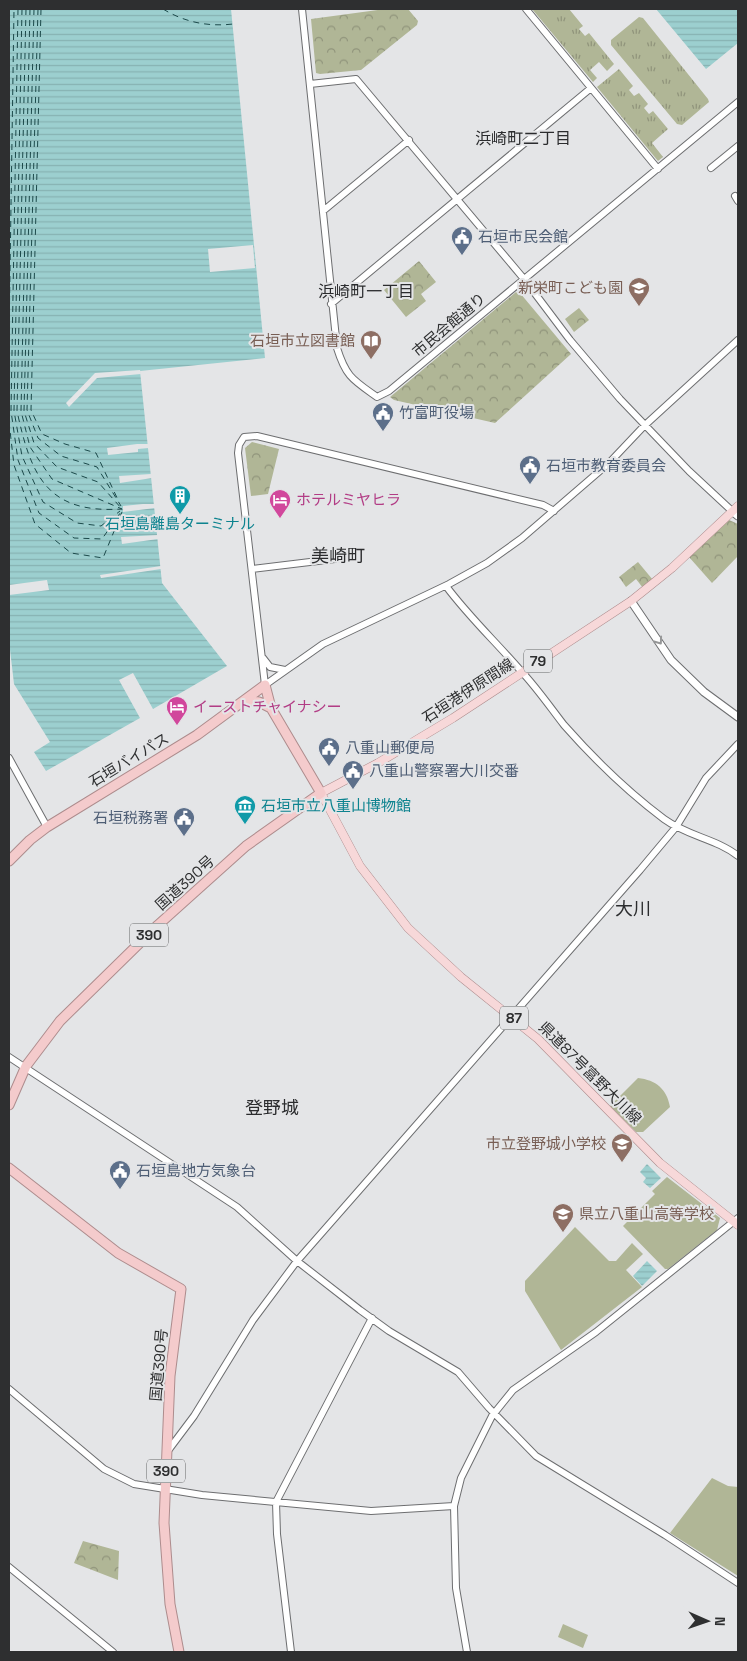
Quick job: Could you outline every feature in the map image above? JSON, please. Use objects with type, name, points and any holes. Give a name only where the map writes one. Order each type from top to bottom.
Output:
[{"type":"highway","name":"石垣バイパス","points":[[9,861],[30,840],[48,827],[197,735],[265,685]]},
{"type":"highway","points":[[265,685],[271,708],[321,794]]},
{"type":"highway","points":[[245,700],[259,702],[271,708]]},
{"type":"highway","name":"国道390号","points":[[9,1105],[26,1066],[60,1022],[158,925],[246,846],[321,794]]},
{"type":"highway","name":"国道390号","points":[[9,1168],[118,1253],[181,1289],[170,1376],[164,1523],[170,1604],[179,1652]]},
{"type":"main road","name":"石垣港伊原間線","points":[[321,794],[420,738],[631,601],[672,568],[736,511]]},
{"type":"main road","points":[[631,601],[671,660],[704,692],[738,717]]},
{"type":"main road","name":"県道87号富野大川線","points":[[321,794],[360,866],[399,918],[439,958],[511,1015],[556,1056],[660,1163],[737,1222]]},
{"type":"street","points":[[302,9],[331,304]]},
{"type":"street","points":[[526,9],[658,169]]},
{"type":"street","points":[[310,84],[356,79],[524,279],[579,351],[644,426],[688,471],[736,511]]},
{"type":"street","points":[[331,304],[591,88]]},
{"type":"street","name":"市民会館通り","points":[[331,304],[337,348],[342,365],[351,378],[377,397],[389,391],[738,102]]},
{"type":"street","points":[[323,211],[409,140]]},
{"type":"street","points":[[711,168],[738,146]]},
{"type":"street","points":[[265,685],[323,644],[446,586],[487,563],[554,511],[609,463],[644,426],[738,340]]},
{"type":"street","points":[[265,685],[238,453],[241,440],[247,436],[256,436],[471,487],[543,505],[554,511]]},
{"type":"street","points":[[252,569],[343,558]]},
{"type":"street","points":[[446,586],[480,630],[522,672],[565,725],[608,770],[660,816],[676,827],[726,846],[738,856]]},
{"type":"street","points":[[262,655],[270,667],[285,670]]},
{"type":"street","points":[[167,1452],[194,1416],[253,1320],[297,1261],[676,827],[706,778],[738,744]]},
{"type":"street","points":[[9,758],[48,827]]},
{"type":"street","points":[[9,1057],[26,1066],[179,1171],[237,1207],[297,1261],[372,1318],[458,1372],[494,1413],[536,1456],[665,1535],[738,1584]]},
{"type":"street","points":[[467,1652],[456,1588],[454,1506],[461,1478],[494,1413],[513,1390],[596,1332],[737,1222]]},
{"type":"street","points":[[291,1652],[276,1502],[372,1318]]},
{"type":"street","points":[[9,1389],[109,1472],[134,1484],[276,1502],[380,1512],[454,1506]]},
{"type":"street","points":[[9,1567],[113,1652]]},
{"type":"green space","points":[[385,9],[408,9],[418,21],[417,25],[361,70],[316,73],[311,19]]},
{"type":"green space","points":[[532,9],[569,9],[583,26],[579,29],[585,36],[589,33],[614,64],[607,71],[599,62],[590,70],[597,78],[593,82]]},
{"type":"green space","points":[[639,17],[643,18],[708,99],[709,102],[682,125],[677,124],[611,45],[611,40]]},
{"type":"green space","points":[[619,69],[633,86],[629,90],[634,96],[639,93],[648,104],[644,108],[649,114],[653,111],[668,129],[652,143],[663,157],[658,161],[597,87]]},
{"type":"green space","points":[[419,261],[436,282],[421,294],[426,301],[406,317],[384,290]]},
{"type":"green space","points":[[516,292],[520,293],[571,354],[495,423],[394,400],[390,397]]},
{"type":"green space","points":[[579,308],[589,320],[574,332],[565,319]]},
{"type":"green space","points":[[252,442],[279,449],[268,494],[251,496],[245,448]]},
{"type":"green space","points":[[729,520],[738,524],[738,556],[712,583],[689,557]]},
{"type":"green space","points":[[638,562],[653,580],[643,588],[636,579],[626,587],[619,577]]},
{"type":"green space","points":[[638,1078],[660,1086],[669,1101],[670,1107],[643,1132],[636,1132],[610,1106]]},
{"type":"green space","points":[[667,1177],[720,1218],[717,1230],[668,1269],[665,1269],[623,1226],[655,1194],[652,1191]]},
{"type":"green space","points":[[575,1227],[609,1261],[616,1261],[632,1243],[643,1254],[626,1270],[642,1287],[561,1350],[525,1291],[525,1281]]},
{"type":"green space","points":[[712,1478],[728,1486],[738,1487],[738,1576],[670,1533]]},
{"type":"green space","points":[[83,1541],[119,1551],[118,1580],[74,1563]]},
{"type":"green space","points":[[563,1624],[588,1635],[583,1648],[558,1637]]},
{"type":"water","points":[[9,9],[231,9],[265,358],[140,371],[162,583],[227,666],[153,709],[133,673],[119,680],[140,718],[46,771],[34,752],[50,742],[14,684],[9,641],[9,595],[49,590],[47,580],[9,585]]},
{"type":"water","points":[[656,9],[738,9],[738,43],[706,69]]},
{"type":"water","points":[[647,1164],[661,1178],[650,1188],[643,1182],[646,1178],[640,1172]]},
{"type":"water","points":[[647,1261],[657,1271],[642,1286],[633,1276]]},
{"type":"pier","points":[[253,245],[255,268],[210,272],[208,249]]},
{"type":"pier","points":[[140,370],[141,374],[97,378],[69,407],[66,403],[95,373]]},
{"type":"pier","points":[[148,444],[149,448],[138,449],[138,452],[108,455],[107,448]]},
{"type":"pier","points":[[151,474],[152,478],[120,483],[119,476]]},
{"type":"pier","points":[[155,504],[155,508],[123,512],[123,506]]},
{"type":"pier","points":[[158,535],[158,539],[122,544],[121,537]]},
{"type":"pier","points":[[161,566],[161,569],[101,578],[100,575]]},
{"type":"ferry route","points":[[9,337],[14,9]]},
{"type":"ferry route","points":[[18,9],[11,411],[18,460],[39,513],[74,538],[102,539],[123,509]]},
{"type":"ferry route","points":[[22,9],[14,411],[22,456],[43,502],[77,523],[101,526],[120,511]]},
{"type":"ferry route","points":[[26,9],[17,411],[29,454],[37,472],[47,486],[60,497],[76,505],[97,509],[122,509]]},
{"type":"ferry route","points":[[30,9],[21,411],[30,447],[52,479],[122,509]]},
{"type":"ferry route","points":[[34,9],[24,411],[34,443],[57,467],[98,482],[122,509]]},
{"type":"ferry route","points":[[38,9],[27,410],[38,438],[61,456],[97,467],[121,506]]},
{"type":"ferry route","points":[[41,9],[31,410],[42,434],[65,444],[96,453],[119,502]]},
{"type":"ferry route","points":[[163,9],[179,17],[205,24],[233,24]]},
{"type":"ferry route","points":[[9,422],[14,465],[35,524],[71,553],[103,558],[122,512]]},
{"type":"place","name":"石垣市民会館","points":[[462,256]]},
{"type":"place","name":"新栄町こども園","points":[[639,307]]},
{"type":"place","name":"石垣市立図書館","points":[[371,360]]},
{"type":"place","name":"竹富町役場","points":[[383,432]]},
{"type":"place","name":"石垣市教育委員会","points":[[530,485]]},
{"type":"place","name":"石垣島離島ターミナル","points":[[180,515]]},
{"type":"place","name":"ホテルミヤヒラ","points":[[280,519]]},
{"type":"place","name":"イーストチャイナシー","points":[[177,726]]},
{"type":"place","name":"八重山郵便局","points":[[329,767]]},
{"type":"place","name":"八重山警察署大川交番","points":[[353,790]]},
{"type":"place","name":"石垣市立八重山博物館","points":[[245,825]]},
{"type":"place","name":"石垣税務署","points":[[184,837]]},
{"type":"place","name":"市立登野城小学校","points":[[622,1163]]},
{"type":"place","name":"石垣島地方気象台","points":[[120,1190]]},
{"type":"place","name":"県立八重山高等学校","points":[[563,1233]]},
{"type":"district","name":"浜崎町二丁目","points":[[523,138]]},
{"type":"district","name":"浜崎町一丁目","points":[[366,291]]},
{"type":"district","name":"美崎町","points":[[338,556]]},
{"type":"district","name":"大川","points":[[633,909]]},
{"type":"district","name":"登野城","points":[[272,1108]]}]
